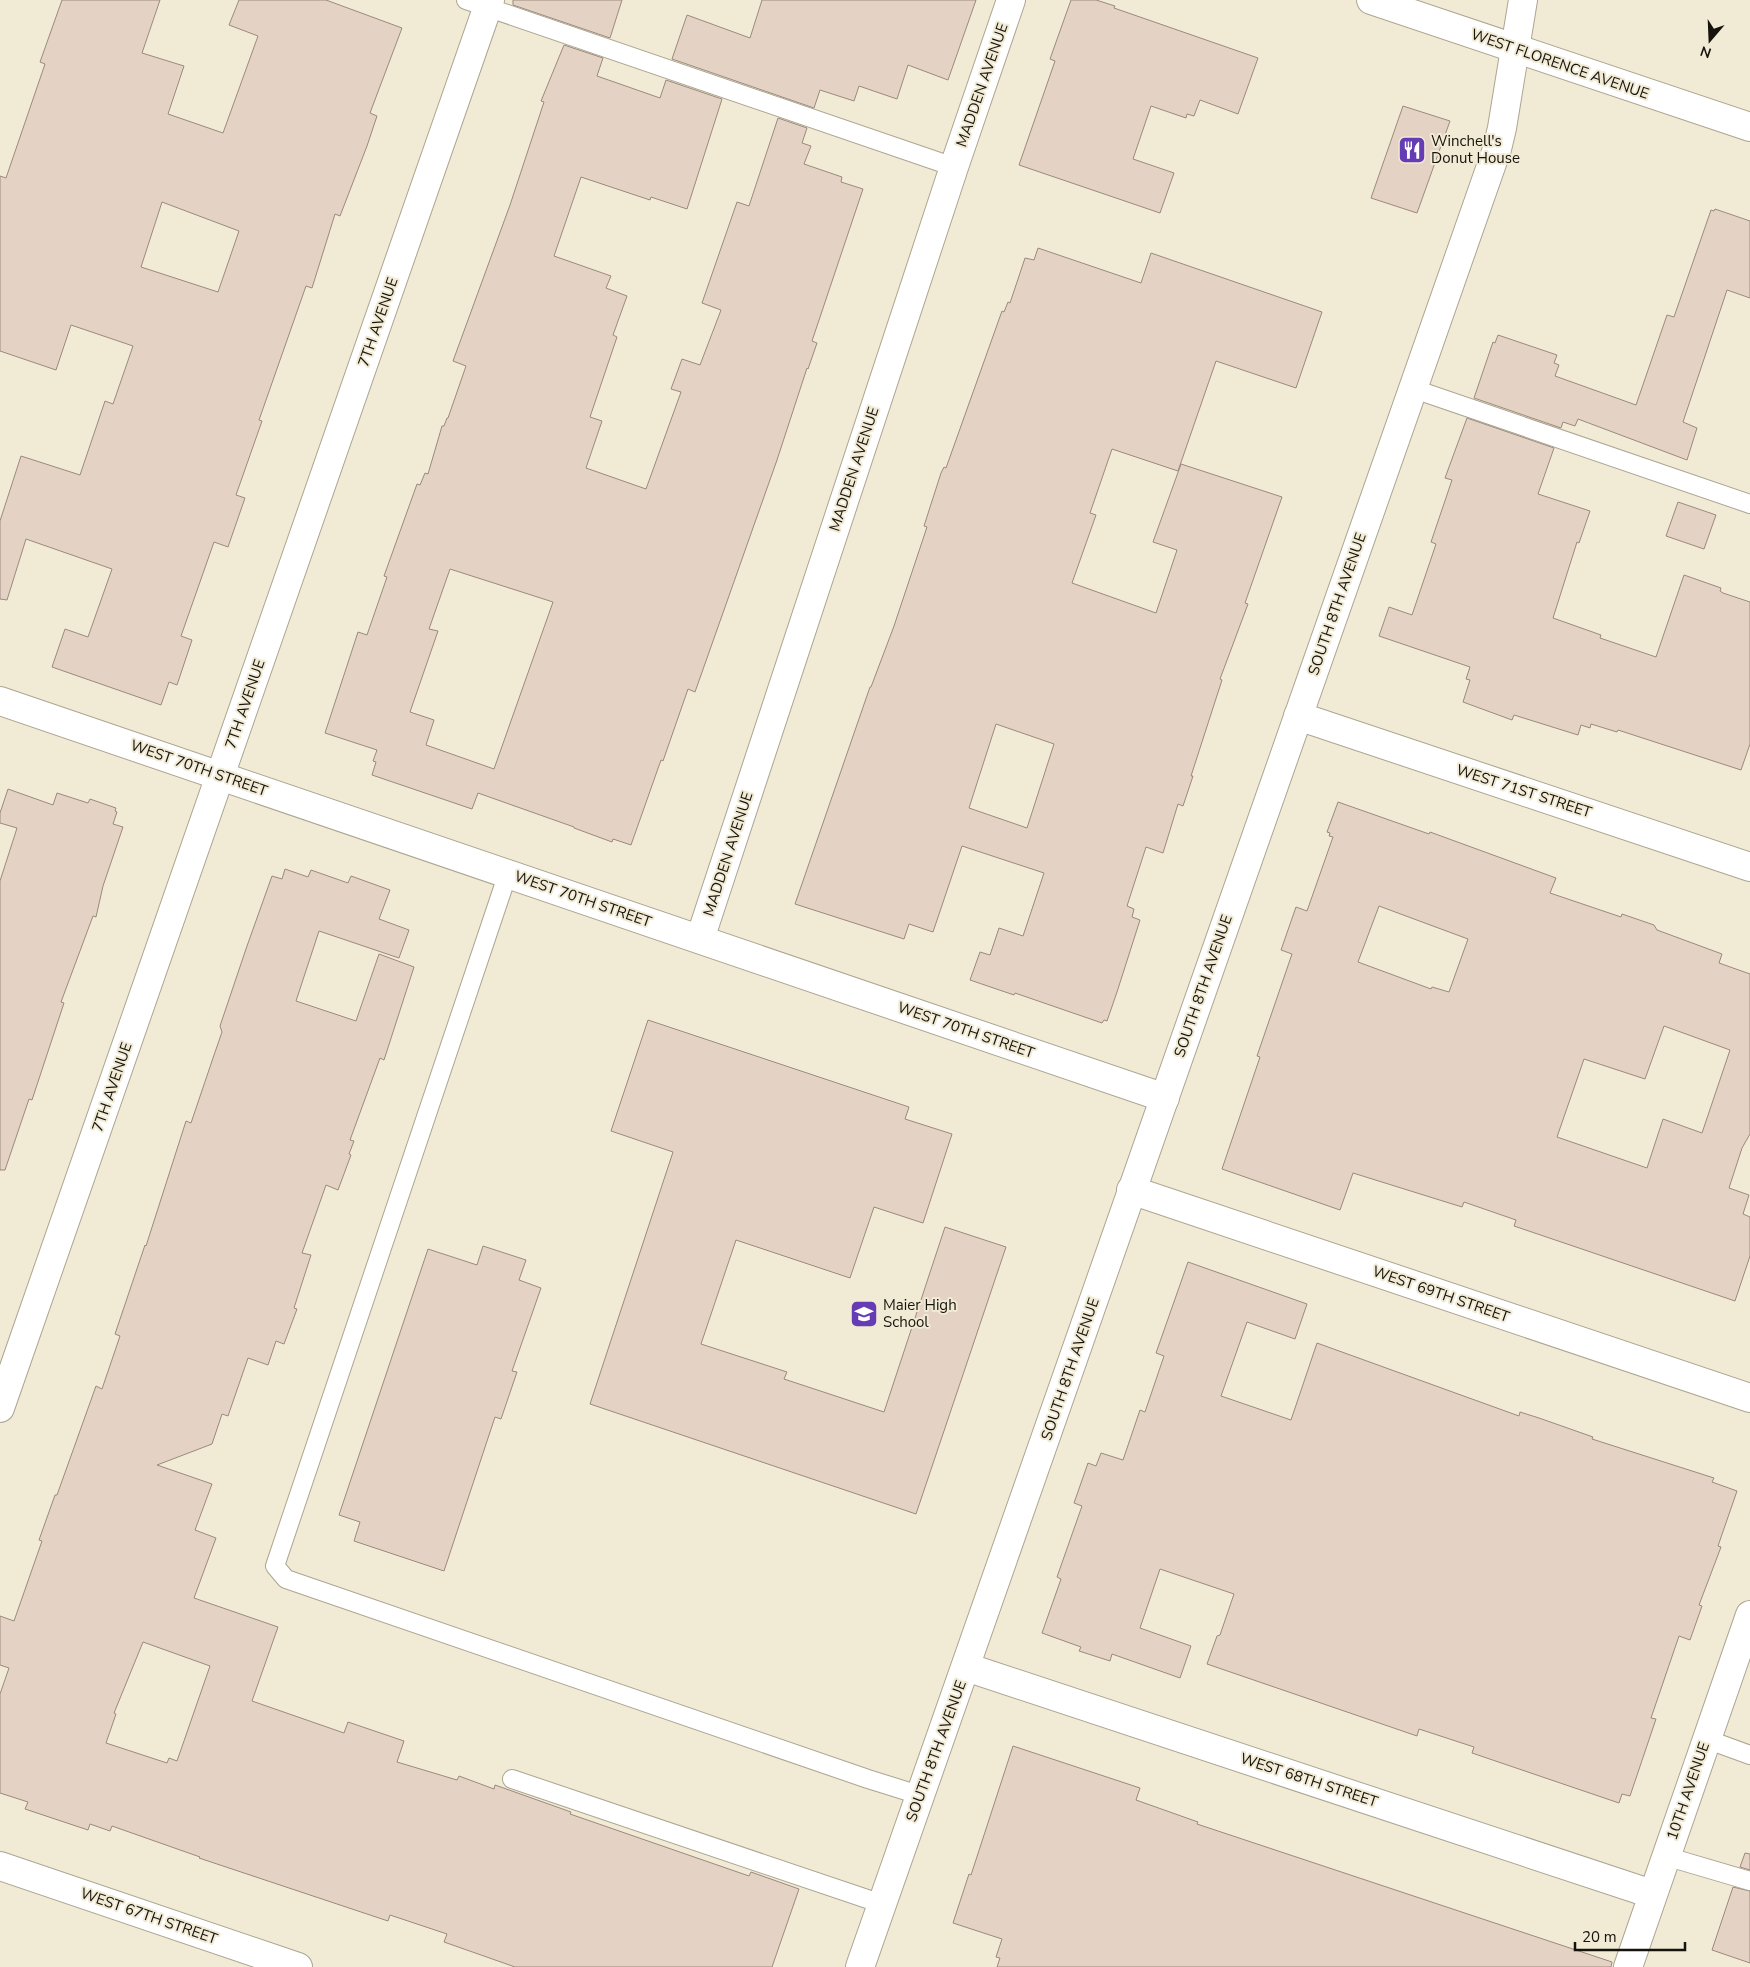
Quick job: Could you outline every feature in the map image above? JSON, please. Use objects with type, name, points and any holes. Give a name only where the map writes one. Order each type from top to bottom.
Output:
[{"type":"street","name":"MADDEN AVENUE","points":[[700,939],[954,167],[1011,0]]},
{"type":"street","name":"WEST FLORENCE AVENUE","points":[[1371,0],[1410,6],[1515,48],[1750,128]]},
{"type":"street","name":"SOUTH 8TH AVENUE","points":[[860,1967],[1497,149],[1522,0]]},
{"type":"street","name":"7TH AVENUE","points":[[0,1408],[220,775],[481,2]]},
{"type":"street","name":"WEST 70TH STREET","points":[[0,701],[1165,1098]]},
{"type":"street","name":"WEST 71ST STREET","points":[[1298,716],[1750,867]]},
{"type":"street","name":"WEST 69TH STREET","points":[[1131,1190],[1750,1398]]},
{"type":"street","name":"10TH AVENUE","points":[[1628,1967],[1750,1615]]},
{"type":"street","name":"WEST 68TH STREET","points":[[966,1667],[1652,1894]]},
{"type":"street","name":"WEST 67TH STREET","points":[[0,1866],[298,1967]]},
{"type":"lane","points":[[481,2],[954,167]]},
{"type":"lane","points":[[1414,389],[1750,504]]},
{"type":"lane","points":[[508,873],[275,1566],[286,1579],[859,1776],[920,1795]]},
{"type":"lane","points":[[1706,1739],[1750,1755]]},
{"type":"lane","points":[[512,1779],[882,1904]]},
{"type":"lane","points":[[1665,1856],[1750,1881]]},
{"type":"building","points":[[62,0],[160,0],[142,53],[184,66],[168,114],[223,133],[258,36],[229,25],[239,0],[326,0],[402,28],[370,113],[377,116],[367,146],[340,216],[335,214],[312,288],[306,286],[259,420],[262,421],[236,495],[245,498],[228,547],[214,542],[181,636],[192,640],[177,685],[169,682],[161,705],[52,667],[65,629],[88,637],[112,569],[26,539],[7,600],[0,599],[0,521],[21,456],[80,475],[105,401],[113,404],[133,346],[71,325],[56,370],[0,351],[0,176],[6,178],[45,64],[40,62]],"holes":[[[162,202],[239,231],[218,292],[141,267]]]},
{"type":"building","points":[[513,0],[622,0],[610,38],[513,5]]},
{"type":"building","points":[[762,0],[976,0],[948,80],[908,65],[897,99],[859,86],[854,101],[820,90],[814,108],[672,59],[687,15],[750,38]]},
{"type":"building","points":[[1071,0],[1096,0],[1258,58],[1238,114],[1200,100],[1194,116],[1187,114],[1186,118],[1151,106],[1133,159],[1174,173],[1160,213],[1019,165],[1055,61],[1050,59]]},
{"type":"building","points":[[564,45],[603,58],[597,76],[660,98],[666,80],[722,99],[687,209],[651,197],[650,200],[581,177],[554,256],[611,276],[606,288],[627,296],[613,335],[617,337],[590,417],[602,421],[586,468],[646,489],[681,392],[671,389],[682,359],[700,365],[721,310],[702,303],[737,202],[749,206],[778,118],[807,128],[802,143],[811,146],[804,164],[842,177],[841,182],[863,189],[812,341],[817,343],[695,692],[688,689],[631,845],[613,839],[612,842],[478,793],[472,809],[372,775],[376,762],[373,761],[377,750],[325,733],[358,632],[367,635],[387,577],[384,576],[417,484],[420,485],[425,473],[428,474],[442,426],[444,426],[448,418],[466,366],[453,361],[510,205],[544,102],[541,101]],"holes":[[[450,569],[553,602],[494,769],[426,745],[434,720],[410,712],[438,631],[429,629]]]},
{"type":"building","points":[[1403,106],[1450,121],[1417,213],[1371,198]]},
{"type":"building","points":[[1715,209],[1750,221],[1750,298],[1727,290],[1683,422],[1697,428],[1687,460],[1578,419],[1575,426],[1563,422],[1561,428],[1474,398],[1493,342],[1495,343],[1498,335],[1557,355],[1554,363],[1559,365],[1555,376],[1636,405],[1667,315],[1674,317],[1711,210],[1714,211]]},
{"type":"building","points":[[1038,248],[1141,283],[1151,253],[1322,312],[1296,388],[1216,361],[1178,471],[1112,449],[1090,513],[1096,515],[1072,583],[1156,613],[1177,550],[1153,542],[1181,464],[1282,497],[1245,603],[1248,604],[1220,679],[1222,680],[1183,806],[1178,804],[1163,853],[1146,847],[1127,906],[1134,909],[1132,917],[1140,920],[1107,1021],[1104,1020],[1102,1023],[1015,993],[1014,995],[970,980],[980,952],[990,955],[999,928],[1023,936],[1044,873],[962,846],[933,932],[909,924],[904,939],[795,904],[870,687],[894,626],[927,527],[924,526],[941,473],[944,467],[946,468],[1002,311],[1004,312],[1008,302],[1010,303],[1025,258],[1034,260]],"holes":[[[996,724],[1054,744],[1027,828],[969,808]]]},
{"type":"building","points":[[1467,418],[1554,448],[1538,494],[1590,511],[1579,543],[1577,542],[1553,618],[1601,635],[1600,638],[1656,657],[1684,575],[1721,588],[1720,591],[1723,593],[1750,602],[1750,744],[1741,770],[1618,730],[1617,732],[1591,724],[1590,728],[1581,725],[1578,735],[1514,715],[1512,720],[1463,702],[1470,680],[1466,679],[1470,667],[1379,636],[1389,607],[1412,615],[1436,544],[1431,542],[1452,480],[1445,478]]},
{"type":"building","points":[[1678,502],[1716,515],[1704,549],[1666,536]]},
{"type":"building","points":[[8,789],[53,805],[57,793],[88,803],[90,799],[116,808],[115,811],[117,812],[113,824],[123,827],[103,886],[96,917],[93,916],[61,1002],[64,1003],[32,1100],[29,1099],[5,1170],[0,1170],[0,881],[17,828],[0,823],[0,813]]},
{"type":"building","points":[[1338,802],[1429,834],[1430,832],[1556,878],[1550,893],[1621,917],[1622,914],[1654,925],[1657,930],[1722,954],[1719,963],[1750,974],[1750,1134],[1742,1148],[1729,1188],[1749,1195],[1743,1214],[1750,1217],[1750,1256],[1735,1301],[1514,1226],[1516,1220],[1464,1202],[1462,1207],[1353,1173],[1340,1210],[1222,1169],[1260,1057],[1257,1056],[1292,954],[1281,950],[1296,907],[1307,911],[1333,837],[1329,836],[1330,833],[1327,832]],"holes":[[[1379,906],[1468,939],[1449,992],[1432,987],[1431,989],[1358,962]],[[1664,1026],[1730,1050],[1702,1133],[1663,1119],[1647,1168],[1557,1137],[1584,1059],[1645,1079]]]},
{"type":"building","points":[[285,869],[308,877],[311,870],[348,883],[351,876],[390,890],[379,919],[409,930],[399,958],[319,931],[296,1001],[356,1021],[379,954],[414,967],[384,1060],[380,1058],[350,1140],[354,1141],[349,1154],[351,1155],[338,1190],[326,1185],[302,1253],[311,1255],[294,1308],[297,1309],[284,1344],[276,1341],[268,1365],[248,1358],[228,1416],[222,1414],[212,1444],[157,1465],[212,1484],[195,1530],[216,1538],[194,1598],[278,1627],[252,1701],[344,1733],[348,1722],[404,1741],[397,1762],[457,1780],[459,1776],[494,1789],[495,1785],[571,1812],[570,1814],[749,1876],[751,1872],[799,1889],[772,1967],[515,1967],[444,1942],[447,1934],[390,1915],[388,1921],[199,1858],[112,1826],[110,1831],[90,1824],[88,1830],[25,1809],[28,1802],[0,1793],[0,1694],[9,1668],[0,1665],[0,1616],[14,1621],[42,1541],[39,1540],[96,1386],[102,1389],[120,1336],[115,1334],[146,1246],[186,1121],[191,1123],[222,1032],[220,1026],[272,876],[282,879]],"holes":[[[143,1642],[210,1666],[177,1761],[169,1758],[167,1763],[106,1743],[116,1714],[114,1713]]]},
{"type":"building","points":[[648,1020],[909,1107],[905,1119],[952,1134],[923,1223],[874,1207],[850,1278],[736,1240],[701,1344],[787,1372],[784,1379],[884,1412],[945,1227],[1006,1247],[916,1514],[590,1404],[673,1152],[611,1131]]},
{"type":"building","points":[[483,1246],[526,1260],[519,1280],[541,1288],[512,1371],[517,1372],[501,1419],[495,1417],[444,1571],[354,1541],[360,1522],[339,1515],[428,1249],[477,1265]]},
{"type":"building","points":[[1188,1262],[1307,1304],[1295,1339],[1247,1322],[1221,1396],[1291,1420],[1317,1343],[1519,1416],[1520,1412],[1539,1418],[1593,1437],[1592,1439],[1714,1478],[1712,1482],[1737,1491],[1718,1546],[1721,1547],[1699,1605],[1702,1606],[1690,1640],[1679,1636],[1651,1718],[1656,1719],[1630,1796],[1622,1794],[1619,1803],[1472,1753],[1474,1747],[1419,1729],[1417,1736],[1207,1664],[1217,1636],[1220,1635],[1234,1594],[1160,1569],[1140,1628],[1191,1646],[1180,1678],[1112,1654],[1110,1661],[1079,1651],[1081,1647],[1042,1633],[1061,1579],[1057,1577],[1082,1506],[1074,1503],[1088,1463],[1096,1466],[1101,1453],[1123,1460],[1140,1410],[1145,1412],[1164,1356],[1156,1353]]},
{"type":"building","points":[[1013,1746],[1140,1788],[1136,1800],[1198,1822],[1197,1824],[1612,1962],[1611,1967],[997,1967],[1000,1958],[996,1957],[1002,1939],[953,1923],[969,1874],[971,1875]]},
{"type":"building","points":[[1745,1853],[1750,1854],[1750,1870],[1740,1867]]},
{"type":"building","points":[[1733,1887],[1750,1891],[1750,1963],[1712,1950]]},
{"type":"place","name":"Winchell's Donut House","points":[[1412,150]]},
{"type":"place","name":"Maier High School","points":[[864,1314]]}]
